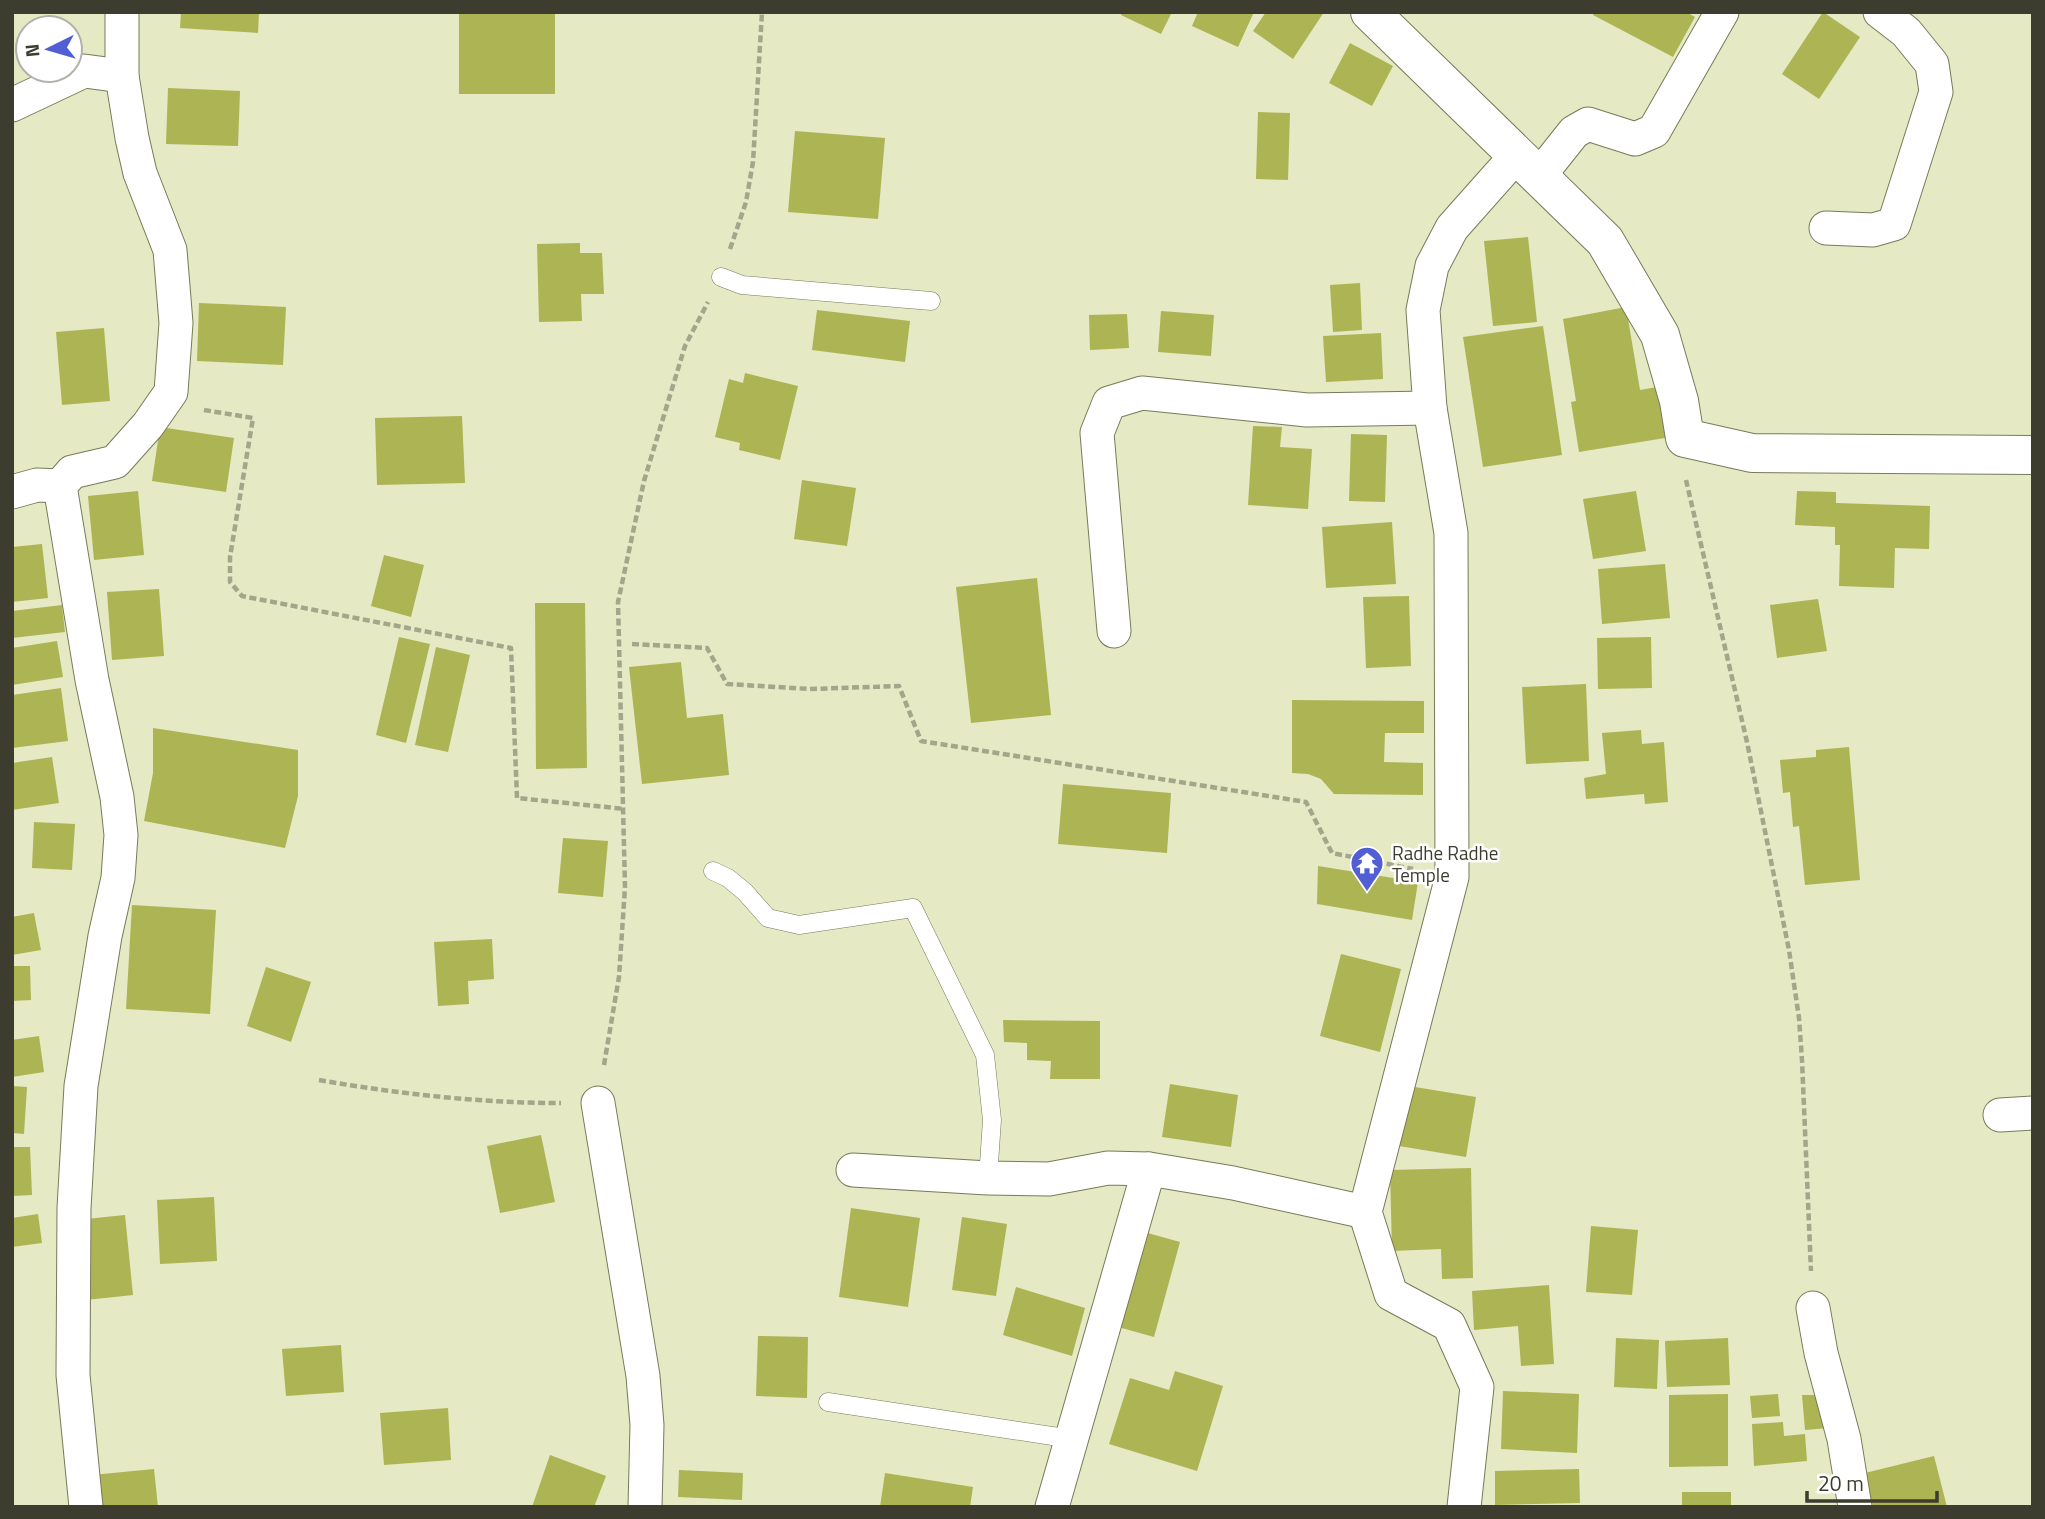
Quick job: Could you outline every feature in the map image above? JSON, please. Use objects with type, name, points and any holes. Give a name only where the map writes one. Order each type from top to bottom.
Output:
[{"type":"street","points":[[12,492],[37,485],[60,485],[72,472],[115,462],[148,425],[171,392],[176,323],[170,250],[140,173],[122,76],[122,12]]},
{"type":"street","points":[[1370,12],[1605,241],[1660,335],[1679,401],[1685,438],[1752,453],[2033,455]]},
{"type":"street","points":[[1464,1507],[1476,1387],[1449,1325],[1391,1294],[1365,1212],[1452,877],[1451,533],[1430,408],[1423,310],[1433,266],[1452,228],[1527,166],[1588,124],[1635,139],[1654,131],[1722,12]]},
{"type":"street","points":[[1826,228],[1873,230],[1894,224],[1936,92],[1932,64],[1906,32],[1880,12]]},
{"type":"street","points":[[12,105],[84,71],[122,76]]},
{"type":"street","points":[[1114,631],[1097,433],[1108,403],[1142,393],[1307,410],[1430,408]]},
{"type":"street","points":[[60,485],[92,680],[117,797],[121,835],[118,878],[105,936],[80,1086],[75,1194],[73,1375],[86,1507]]},
{"type":"street","points":[[598,1103],[643,1376],[646,1425],[645,1507]]},
{"type":"street","points":[[2000,1115],[2033,1113]]},
{"type":"street","points":[[853,1170],[1049,1180],[1108,1168],[1149,1169],[1233,1183],[1365,1212]]},
{"type":"street","points":[[1052,1507],[1149,1169]]},
{"type":"street","points":[[1813,1308],[1821,1353],[1844,1439],[1855,1507]]},
{"type":"lane","points":[[721,277],[742,285],[931,302]]},
{"type":"lane","points":[[713,871],[728,878],[745,892],[768,918],[799,925],[913,908],[985,1055],[992,1120],[988,1178]]},
{"type":"lane","points":[[828,1402],[1072,1439]]},
{"type":"path","points":[[319,1080],[376,1090],[514,1103],[598,1103],[619,977],[625,887],[625,809],[617,656],[618,602],[644,481],[685,346],[721,277],[746,202],[753,162],[762,12]]},
{"type":"path","points":[[171,392],[187,407],[253,418],[230,557],[230,582],[242,596],[512,648],[517,798],[625,809]]},
{"type":"path","points":[[1685,438],[1684,469],[1747,742],[1789,950],[1802,1060],[1813,1308]]},
{"type":"path","points":[[632,644],[707,648],[727,684],[810,689],[899,685],[921,741],[1306,802],[1332,853],[1452,877]]},
{"type":"building","points":[[181,12],[259,12],[258,33],[180,28]]},
{"type":"building","points":[[459,12],[555,12],[555,94],[459,94]]},
{"type":"building","points":[[1123,12],[1172,12],[1161,34],[1121,15]]},
{"type":"building","points":[[1198,12],[1254,12],[1238,47],[1192,26]]},
{"type":"building","points":[[1266,12],[1324,12],[1293,59],[1253,31]]},
{"type":"building","points":[[1594,12],[1686,12],[1695,17],[1673,57],[1593,15]]},
{"type":"building","points":[[1823,12],[1860,37],[1819,99],[1782,74]]},
{"type":"building","points":[[1350,43],[1393,66],[1372,106],[1329,83]]},
{"type":"building","points":[[168,88],[240,91],[238,146],[166,144]]},
{"type":"building","points":[[1258,112],[1290,113],[1288,180],[1256,179]]},
{"type":"building","points":[[795,131],[885,138],[878,219],[788,212]]},
{"type":"building","points":[[1528,237],[1537,322],[1493,326],[1484,241]]},
{"type":"building","points":[[580,243],[580,253],[602,253],[604,294],[581,294],[582,321],[539,322],[537,244]]},
{"type":"building","points":[[1360,283],[1362,330],[1333,332],[1330,285]]},
{"type":"building","points":[[199,303],[286,307],[283,365],[197,361]]},
{"type":"building","points":[[1626,307],[1640,390],[1663,386],[1671,437],[1579,452],[1571,402],[1576,401],[1563,319]]},
{"type":"building","points":[[817,310],[910,321],[905,362],[812,350]]},
{"type":"building","points":[[1161,311],[1214,315],[1211,356],[1158,352]]},
{"type":"building","points":[[1127,314],[1129,348],[1090,350],[1089,315]]},
{"type":"building","points":[[1543,326],[1562,455],[1483,467],[1463,337]]},
{"type":"building","points":[[104,328],[110,401],[62,405],[56,332]]},
{"type":"building","points":[[1381,333],[1383,379],[1326,382],[1323,336]]},
{"type":"building","points":[[745,373],[798,386],[780,460],[739,450],[740,443],[715,437],[729,379],[743,383]]},
{"type":"building","points":[[462,416],[465,483],[377,485],[375,418]]},
{"type":"building","points":[[1253,426],[1282,427],[1280,447],[1312,449],[1308,509],[1248,505]]},
{"type":"building","points":[[160,427],[234,438],[226,492],[152,481]]},
{"type":"building","points":[[1351,434],[1387,435],[1385,502],[1349,501]]},
{"type":"building","points":[[802,480],[856,488],[847,546],[794,539]]},
{"type":"building","points":[[138,491],[144,555],[94,560],[88,496]]},
{"type":"building","points":[[1636,491],[1646,551],[1593,559],[1583,499]]},
{"type":"building","points":[[1797,491],[1836,492],[1836,503],[1930,506],[1929,549],[1895,548],[1894,588],[1839,586],[1840,545],[1835,545],[1835,527],[1795,525]]},
{"type":"building","points":[[1392,522],[1396,584],[1326,588],[1322,527]]},
{"type":"building","points":[[42,544],[48,598],[12,602],[12,547]]},
{"type":"building","points":[[384,555],[424,565],[411,617],[371,606]]},
{"type":"building","points":[[1665,564],[1670,618],[1602,624],[1598,569]]},
{"type":"building","points":[[1037,578],[1051,715],[971,723],[956,587]]},
{"type":"building","points":[[159,589],[164,656],[112,660],[107,592]]},
{"type":"building","points":[[1409,596],[1411,666],[1366,668],[1363,597]]},
{"type":"building","points":[[1818,599],[1827,651],[1777,658],[1770,605]]},
{"type":"building","points":[[535,603],[585,603],[587,768],[536,769]]},
{"type":"building","points":[[62,605],[65,632],[12,638],[12,611]]},
{"type":"building","points":[[399,637],[430,644],[406,743],[376,735]]},
{"type":"building","points":[[1651,637],[1652,688],[1598,689],[1597,638]]},
{"type":"building","points":[[57,641],[63,677],[12,685],[12,648]]},
{"type":"building","points":[[436,647],[470,655],[448,752],[415,745]]},
{"type":"building","points":[[681,662],[687,718],[723,714],[729,775],[642,784],[629,667]]},
{"type":"building","points":[[1586,684],[1589,761],[1526,764],[1522,687]]},
{"type":"building","points":[[61,688],[68,741],[12,748],[12,695]]},
{"type":"building","points":[[1292,700],[1424,701],[1424,733],[1385,733],[1384,762],[1423,763],[1423,795],[1334,794],[1321,779],[1308,774],[1292,773]]},
{"type":"building","points":[[153,728],[298,750],[298,796],[285,848],[144,821],[153,773]]},
{"type":"building","points":[[1641,730],[1642,744],[1664,742],[1668,802],[1645,804],[1644,794],[1586,799],[1584,778],[1606,774],[1602,733]]},
{"type":"building","points":[[1849,747],[1860,880],[1805,885],[1799,826],[1793,827],[1790,792],[1783,793],[1780,760],[1816,757],[1816,750]]},
{"type":"building","points":[[52,757],[59,803],[12,810],[12,763]]},
{"type":"building","points":[[1063,784],[1171,793],[1167,853],[1058,844]]},
{"type":"building","points":[[34,822],[75,824],[72,870],[32,868]]},
{"type":"building","points":[[563,838],[608,841],[603,897],[558,893]]},
{"type":"building","name":"Radhe Radhe Temple","points":[[1318,866],[1418,882],[1412,920],[1317,904]]},
{"type":"building","points":[[132,905],[216,910],[210,1014],[126,1009]]},
{"type":"building","points":[[34,913],[41,950],[12,955],[12,917]]},
{"type":"building","points":[[492,939],[494,979],[468,981],[469,1004],[438,1006],[434,942]]},
{"type":"building","points":[[1341,954],[1401,969],[1380,1052],[1320,1036]]},
{"type":"building","points":[[12,966],[30,966],[31,1000],[12,1001]]},
{"type":"building","points":[[266,967],[311,982],[291,1042],[247,1026]]},
{"type":"building","points":[[1003,1020],[1100,1021],[1100,1079],[1050,1079],[1051,1061],[1027,1060],[1027,1043],[1004,1042]]},
{"type":"building","points":[[39,1036],[44,1072],[12,1077],[12,1040]]},
{"type":"building","points":[[1170,1084],[1238,1095],[1231,1147],[1162,1137]]},
{"type":"building","points":[[12,1086],[27,1087],[24,1134],[12,1133]]},
{"type":"building","points":[[1409,1086],[1476,1097],[1466,1157],[1399,1146]]},
{"type":"building","points":[[541,1135],[555,1202],[500,1213],[487,1146]]},
{"type":"building","points":[[12,1147],[30,1147],[32,1195],[12,1196]]},
{"type":"building","points":[[1471,1168],[1473,1278],[1442,1279],[1441,1249],[1392,1251],[1390,1170]]},
{"type":"building","points":[[214,1197],[217,1261],[160,1264],[157,1200]]},
{"type":"building","points":[[851,1208],[920,1218],[908,1307],[839,1297]]},
{"type":"building","points":[[38,1214],[42,1243],[12,1247],[12,1218]]},
{"type":"building","points":[[125,1215],[133,1295],[86,1300],[76,1220]]},
{"type":"building","points":[[962,1217],[1007,1224],[996,1296],[952,1290]]},
{"type":"building","points":[[1591,1226],[1638,1230],[1632,1295],[1586,1292]]},
{"type":"building","points":[[1137,1230],[1180,1242],[1154,1337],[1111,1325]]},
{"type":"building","points":[[1549,1285],[1554,1364],[1521,1366],[1518,1326],[1474,1330],[1472,1291]]},
{"type":"building","points":[[1016,1287],[1085,1308],[1072,1356],[1003,1335]]},
{"type":"building","points":[[758,1336],[808,1337],[807,1398],[756,1396]]},
{"type":"building","points":[[1616,1338],[1659,1340],[1657,1389],[1614,1387]]},
{"type":"building","points":[[1728,1338],[1730,1385],[1667,1387],[1665,1341]]},
{"type":"building","points":[[341,1345],[344,1392],[286,1396],[282,1349]]},
{"type":"building","points":[[1175,1371],[1223,1386],[1197,1471],[1109,1444],[1130,1378],[1169,1390]]},
{"type":"building","points":[[1503,1391],[1579,1394],[1577,1453],[1501,1449]]},
{"type":"building","points":[[1728,1394],[1728,1466],[1669,1467],[1669,1395]]},
{"type":"building","points":[[1778,1394],[1780,1416],[1752,1418],[1750,1396]]},
{"type":"building","points":[[1802,1395],[1824,1395],[1828,1428],[1805,1430]]},
{"type":"building","points":[[448,1408],[451,1460],[384,1465],[380,1413]]},
{"type":"building","points":[[1783,1422],[1784,1436],[1805,1434],[1807,1461],[1754,1466],[1752,1424]]},
{"type":"building","points":[[550,1455],[606,1476],[594,1507],[532,1507]]},
{"type":"building","points":[[1934,1456],[1947,1507],[1873,1507],[1865,1473]]},
{"type":"building","points":[[154,1469],[158,1507],[95,1507],[92,1475]]},
{"type":"building","points":[[1579,1469],[1580,1503],[1495,1505],[1495,1471]]},
{"type":"building","points":[[679,1470],[743,1473],[742,1500],[678,1497]]},
{"type":"building","points":[[885,1473],[973,1487],[970,1507],[880,1507]]},
{"type":"building","points":[[1682,1492],[1731,1492],[1731,1507],[1682,1507]]},
{"type":"place","name":"Radhe Radhe Temple","points":[[1367,893]]}]
